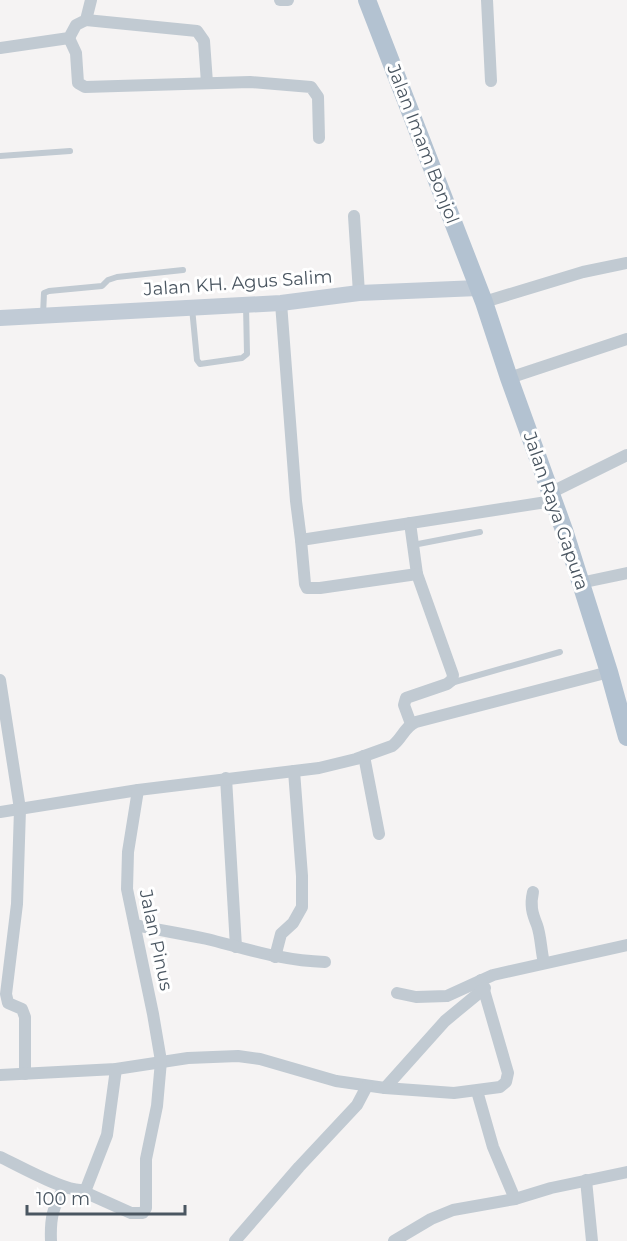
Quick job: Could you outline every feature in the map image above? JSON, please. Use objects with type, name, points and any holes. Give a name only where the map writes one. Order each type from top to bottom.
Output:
[{"type":"main road","name":"Jalan Imam Bonjol","points":[[367,0],[481,295]]},
{"type":"main road","name":"Jalan KH. Agus Salim","points":[[0,318],[281,303],[359,292],[481,295]]},
{"type":"main road","name":"Jalan Raya Gapura","points":[[481,295],[552,497],[609,672],[627,737]]},
{"type":"street","points":[[86,20],[91,0]]},
{"type":"street","points":[[280,0],[288,0]]},
{"type":"street","points":[[487,0],[491,81]]},
{"type":"street","points":[[69,38],[76,25],[86,20],[197,31],[204,41],[207,83]]},
{"type":"street","points":[[0,48],[69,38]]},
{"type":"street","points":[[69,38],[76,53],[80,85],[85,87],[250,82],[311,87],[318,97],[319,138]]},
{"type":"street","points":[[354,216],[359,292]]},
{"type":"street","points":[[481,295],[627,263]]},
{"type":"street","points":[[281,303],[296,501],[307,588],[417,574]]},
{"type":"street","points":[[509,378],[627,339]]},
{"type":"street","points":[[301,540],[552,497],[627,455]]},
{"type":"street","points":[[410,523],[417,574],[453,675],[452,680],[447,684],[406,698],[405,705],[411,724]]},
{"type":"street","points":[[580,582],[627,573]]},
{"type":"street","points":[[0,812],[138,790],[329,766],[392,746],[398,742],[411,724],[609,672]]},
{"type":"street","points":[[0,680],[20,809],[16,904],[6,956],[6,998],[8,1003],[24,1012],[25,1074]]},
{"type":"street","points":[[364,756],[379,834]]},
{"type":"street","points":[[275,957],[281,934],[293,923],[302,907],[302,876],[294,771]]},
{"type":"street","points":[[226,778],[236,946]]},
{"type":"street","name":"Jalan Pinus","points":[[82,1191],[131,1213],[143,1213],[146,1208],[146,1159],[157,1106],[161,1061],[127,889],[126,876],[138,790]]},
{"type":"street","points":[[533,892],[531,901],[533,919],[537,925],[544,963]]},
{"type":"street","points":[[135,925],[236,946],[275,957],[325,963]]},
{"type":"street","points":[[397,993],[416,997],[439,997],[544,963],[627,945]]},
{"type":"street","points":[[235,1241],[357,1105],[483,984]]},
{"type":"street","points":[[0,1075],[116,1069],[161,1061],[238,1056],[260,1059],[336,1081],[377,1087],[454,1093],[500,1087],[506,1082],[508,1073],[483,984]]},
{"type":"street","points":[[0,1157],[64,1187],[82,1191],[86,1189],[107,1135],[116,1069]]},
{"type":"street","points":[[477,1091],[493,1147],[515,1199]]},
{"type":"street","points":[[394,1241],[439,1215],[453,1210],[515,1199],[586,1180],[627,1172]]},
{"type":"street","points":[[586,1180],[592,1241]]},
{"type":"street","points":[[51,1241],[50,1222],[53,1209],[64,1187]]},
{"type":"lane","points":[[0,156],[69,151]]},
{"type":"lane","points":[[43,316],[44,293],[49,291],[102,286],[108,280],[117,277],[183,270]]},
{"type":"lane","points":[[192,308],[197,360],[200,364],[242,358],[247,354],[246,305]]},
{"type":"lane","points":[[413,545],[480,532]]},
{"type":"lane","points":[[447,684],[560,652]]}]
